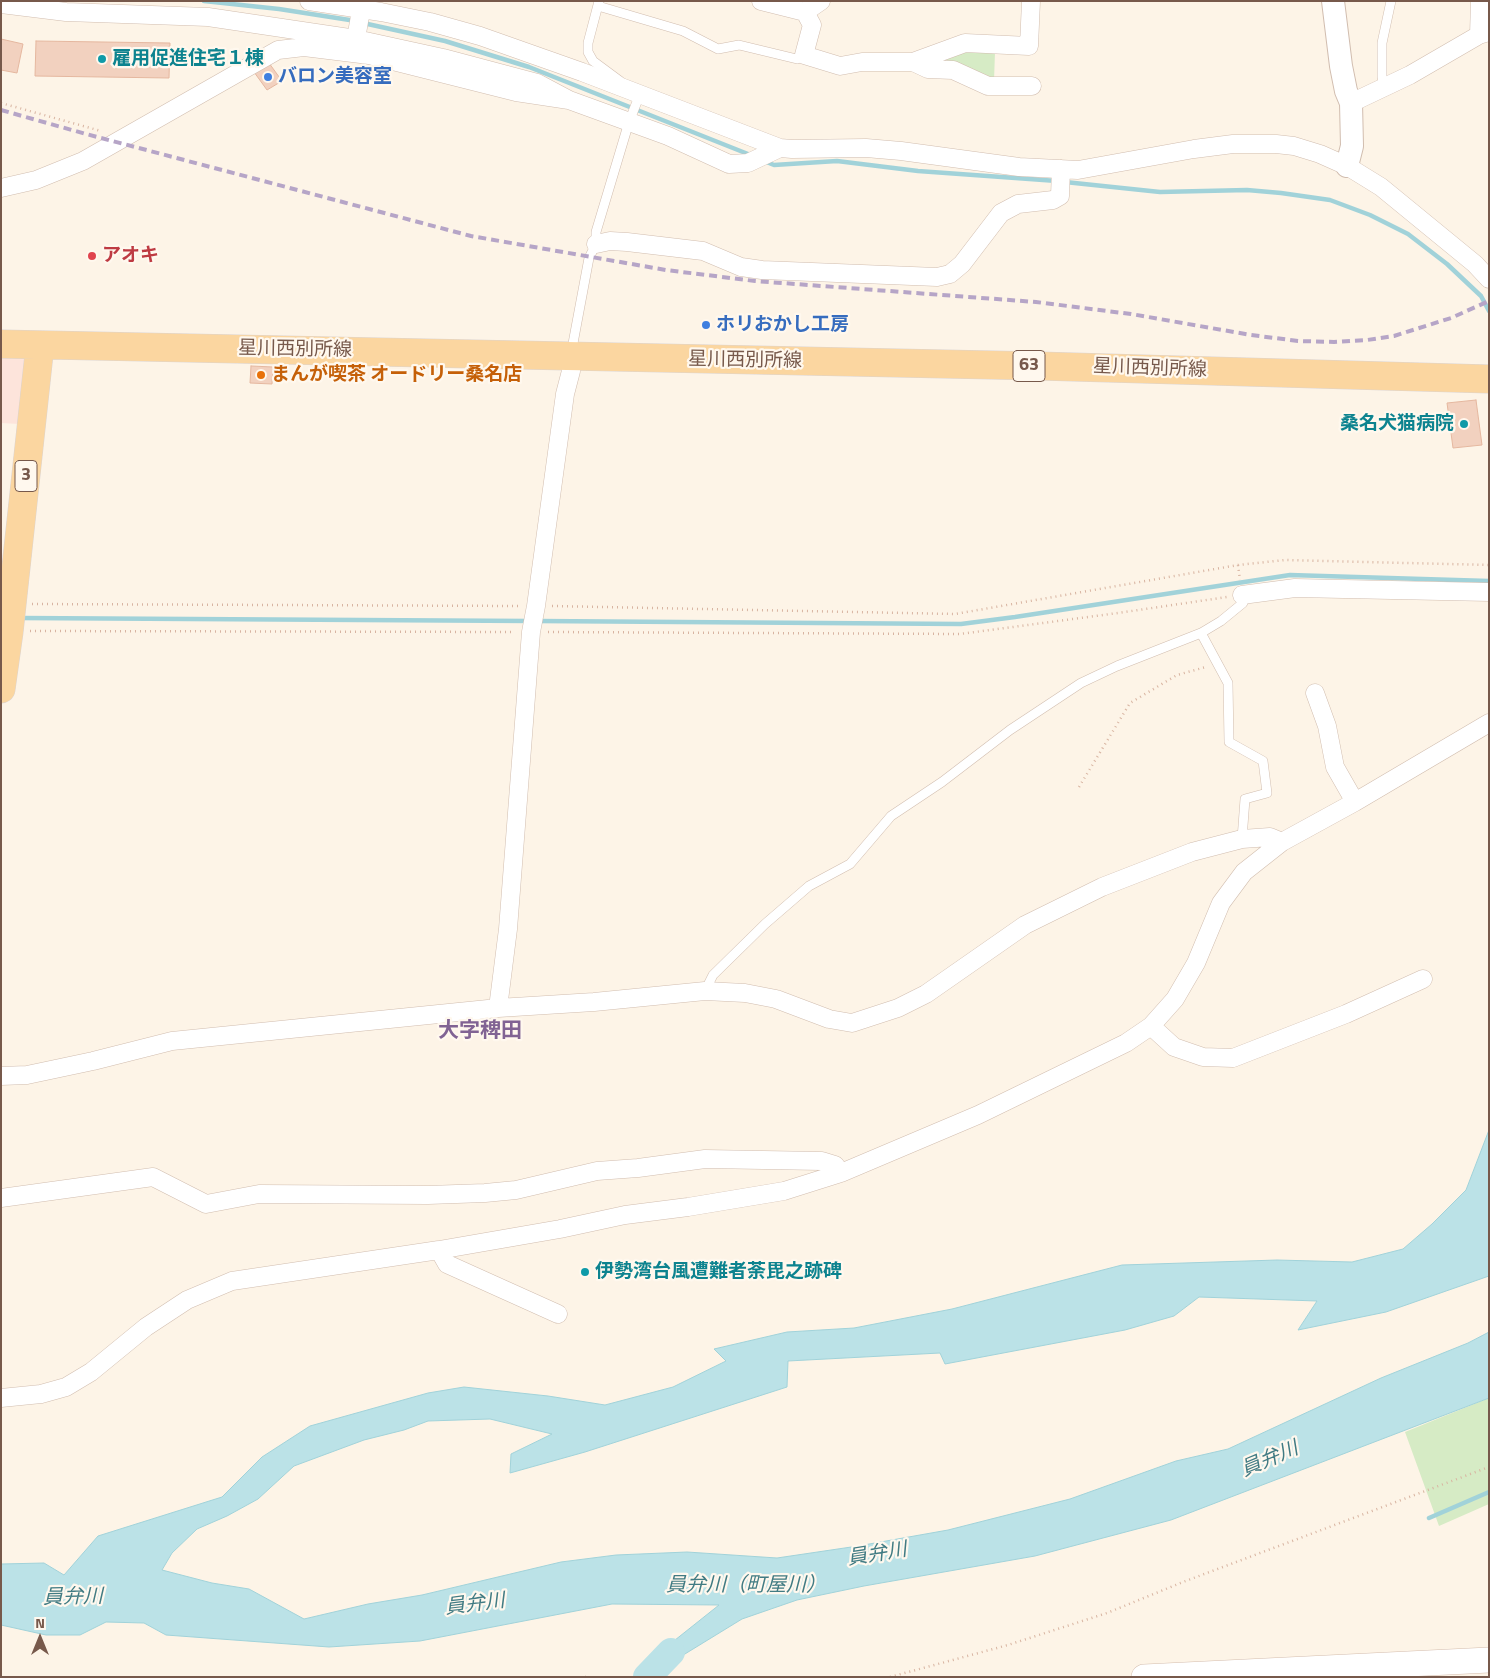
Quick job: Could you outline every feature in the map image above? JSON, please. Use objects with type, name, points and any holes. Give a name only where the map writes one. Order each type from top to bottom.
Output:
[{"type":"main road","name":"星川西別所線","points":[[1,344],[1039,366],[1489,379]]},
{"type":"main road","name":"3","points":[[1,689],[11,618],[40,345]]},
{"type":"main road","points":[[1144,1677],[1489,1660]]},
{"type":"street","points":[[310,1],[361,12],[381,12],[430,22],[480,36],[582,72],[635,97],[775,150],[842,147],[875,148],[1019,166],[1078,170],[1194,149],[1234,144],[1262,143],[1294,146],[1320,154],[1347,166],[1381,187],[1475,264],[1489,279]]},
{"type":"street","points":[[760,1],[805,12],[821,1]]},
{"type":"street","points":[[805,12],[812,26],[804,55],[840,66],[862,62],[913,62],[965,43],[1029,46],[1031,1]]},
{"type":"street","points":[[1332,1],[1341,66],[1346,91],[1351,103],[1352,146],[1347,166]]},
{"type":"street","points":[[1351,103],[1410,75],[1484,33],[1480,1]]},
{"type":"street","points":[[1,4],[66,12],[208,17],[356,37],[443,58],[537,84],[569,100]]},
{"type":"street","points":[[356,37],[361,12]]},
{"type":"street","points":[[1,188],[44,177],[83,161],[278,50],[304,47],[369,55],[516,92],[569,100],[631,118],[729,164],[748,163],[775,150]]},
{"type":"street","points":[[913,62],[928,69],[953,70],[988,86],[1032,86]]},
{"type":"street","points":[[596,244],[610,241],[626,242],[703,251],[742,267],[762,270],[937,277],[950,274],[962,264],[1001,213],[1018,204],[1053,200],[1060,196],[1062,169]]},
{"type":"street","points":[[498,1008],[509,919],[533,620],[564,394],[570,371],[570,357]]},
{"type":"street","points":[[1242,594],[1295,588],[1489,592]]},
{"type":"street","points":[[1315,693],[1327,726],[1336,767],[1355,802]]},
{"type":"street","points":[[1,1398],[42,1394],[66,1387],[91,1372],[146,1327],[187,1300],[232,1281],[438,1250],[560,1229],[626,1215],[784,1191],[841,1173],[978,1115],[1126,1043],[1151,1026],[1175,999],[1196,963],[1221,903],[1244,872],[1282,842],[1355,802],[1489,723]]},
{"type":"street","points":[[1,1076],[37,1073],[172,1041],[498,1008],[706,992],[745,993],[776,999],[829,1019],[852,1023],[898,1008],[926,994],[1025,925],[1102,887],[1192,852],[1242,839],[1270,837],[1282,842]]},
{"type":"street","points":[[1151,1026],[1174,1047],[1203,1058],[1234,1058],[1346,1014],[1423,979]]},
{"type":"street","points":[[1,1198],[153,1177],[206,1204],[259,1194],[428,1195],[485,1193],[516,1190],[597,1171],[705,1159],[822,1160],[834,1165],[841,1173]]},
{"type":"street","points":[[438,1250],[447,1264],[558,1314]]},
{"type":"lane","points":[[1384,86],[1382,78],[1382,43],[1391,1]]},
{"type":"lane","points":[[570,357],[589,258],[596,244],[596,232],[631,118],[635,97],[615,76],[593,61],[588,52],[588,42],[599,4],[682,31],[718,49],[739,45],[798,59],[807,56]]},
{"type":"lane","points":[[706,992],[713,975],[765,924],[809,886],[850,864],[890,816],[942,782],[1010,730],[1081,683],[1117,666],[1201,633],[1221,621],[1243,602],[1242,594]]},
{"type":"lane","points":[[1201,633],[1228,683],[1229,742],[1263,761],[1267,793],[1244,799],[1242,839]]},
{"type":"path","points":[[1,103],[124,138]]},
{"type":"path","points":[[11,618],[215,630],[533,620],[955,614],[1238,564],[1285,560],[1489,565]]},
{"type":"path","points":[[1238,564],[1239,572]]},
{"type":"path","points":[[11,618],[533,620],[960,634],[1108,615],[1242,594]]},
{"type":"path","points":[[1079,787],[1130,703],[1177,674],[1217,664]]},
{"type":"path","points":[[890,1677],[1008,1645],[1107,1613],[1183,1582],[1489,1467]]},
{"type":"shaded area","points":[[1,356],[24,357],[27,368],[19,424],[1,423]]},
{"type":"green space","points":[[966,50],[995,52],[994,81],[933,63]]},
{"type":"green space","points":[[1489,1398],[1489,1504],[1439,1526],[1405,1432]]},
{"type":"water","points":[[1489,1130],[1489,1276],[1386,1312],[1298,1330],[1317,1301],[1199,1297],[1174,1316],[1125,1330],[945,1364],[940,1353],[788,1361],[787,1387],[585,1452],[510,1473],[511,1454],[552,1434],[490,1419],[428,1421],[404,1430],[364,1440],[294,1466],[258,1499],[227,1516],[197,1529],[172,1553],[162,1570],[212,1583],[249,1589],[304,1619],[368,1604],[422,1595],[561,1562],[616,1555],[687,1552],[777,1558],[948,1530],[1070,1499],[1176,1461],[1228,1449],[1381,1378],[1468,1343],[1489,1332],[1489,1398],[1171,1520],[1035,1556],[864,1586],[797,1600],[742,1619],[680,1657],[665,1648],[719,1605],[612,1604],[420,1641],[329,1647],[166,1635],[144,1623],[106,1622],[80,1635],[46,1635],[1,1625],[1,1564],[44,1563],[64,1575],[98,1536],[222,1497],[262,1457],[310,1426],[428,1393],[464,1387],[548,1396],[605,1405],[673,1387],[726,1361],[714,1349],[787,1332],[854,1328],[952,1309],[1122,1265],[1277,1260],[1352,1262],[1403,1249],[1432,1224],[1466,1190]]},
{"type":"building","points":[[1,39],[23,44],[17,73],[1,70]]},
{"type":"building","name":"雇用促進住宅１棟","points":[[36,41],[170,43],[169,78],[35,76]]},
{"type":"building","name":"バロン美容室","points":[[269,63],[282,81],[267,90],[254,72]]},
{"type":"building","name":"まんが喫茶 オードリー桑名店","points":[[251,366],[273,367],[272,384],[250,383]]},
{"type":"building","name":"桑名犬猫病院","points":[[1476,400],[1482,445],[1453,448],[1447,403]]},
{"type":"waterway","points":[[204,1],[279,9],[356,21]]},
{"type":"waterway","points":[[363,23],[445,41],[529,67],[753,156]]},
{"type":"waterway","points":[[764,161],[774,165],[837,161],[918,171],[1057,181]]},
{"type":"waterway","points":[[1065,182],[1160,192],[1247,190],[1330,200],[1370,215],[1408,234],[1447,264],[1481,296],[1489,311]]},
{"type":"waterway","points":[[538,621],[961,624],[1290,575],[1489,581]]},
{"type":"waterway","points":[[20,618],[530,621]]},
{"type":"waterway","points":[[1429,1518],[1489,1492]]},
{"type":"waterway","points":[[647,1677],[671,1652]]},
{"type":"railway","points":[[1,110],[471,236],[666,270],[755,281],[1036,302],[1131,314],[1251,335],[1298,341],[1334,342],[1394,336],[1451,318],[1489,301]]},
{"type":"place","name":"雇用促進住宅１棟","points":[[102,59]]},
{"type":"place","name":"バロン美容室","points":[[268,77]]},
{"type":"place","name":"アオキ","points":[[92,256]]},
{"type":"place","name":"ホリおかし工房","points":[[706,325]]},
{"type":"place","name":"まんが喫茶 オードリー桑名店","points":[[261,375]]},
{"type":"place","name":"桑名犬猫病院","points":[[1464,424]]},
{"type":"place","name":"伊勢湾台風遭難者荼毘之跡碑","points":[[585,1272]]},
{"type":"district","name":"大字稗田","points":[[480,1032]]},
{"type":"water label","name":"員弁川","points":[[1270,1460]]},
{"type":"water label","name":"員弁川","points":[[877,1555]]},
{"type":"water label","name":"員弁川（町屋川）","points":[[746,1586]]},
{"type":"water label","name":"員弁川","points":[[73,1598]]},
{"type":"water label","name":"員弁川","points":[[475,1605]]}]
